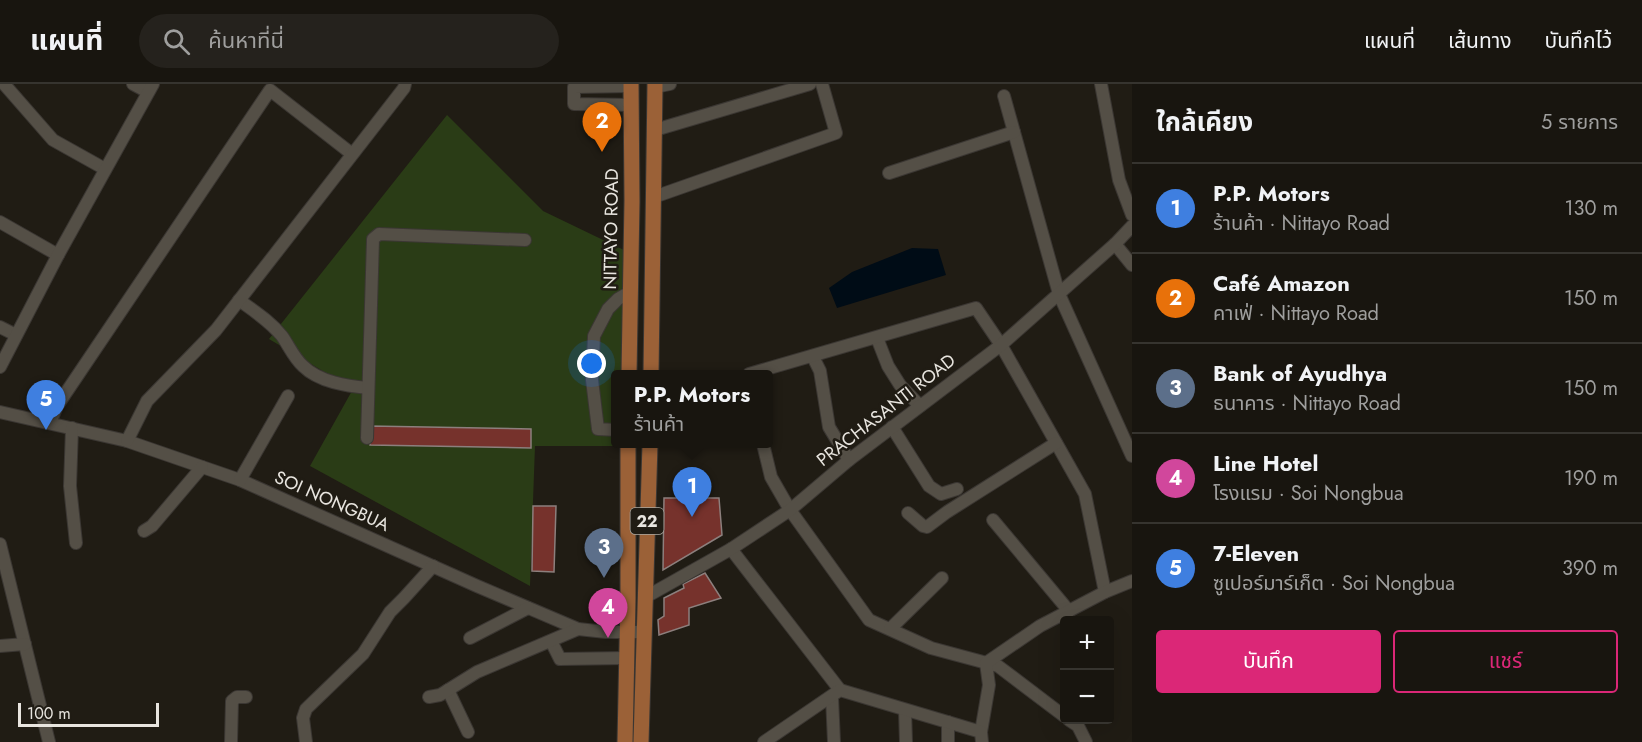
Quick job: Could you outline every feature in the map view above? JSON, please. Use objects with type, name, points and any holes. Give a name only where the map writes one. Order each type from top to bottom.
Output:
[{"type":"main road","name":"NITTAYO ROAD","points":[[629,370],[631,85]]},
{"type":"main road","points":[[651,370],[655,130],[660,85]]},
{"type":"main road","points":[[630,339],[651,339]]},
{"type":"main road","name":"22","points":[[625,742],[628,448]]},
{"type":"main road","name":"22","points":[[641,742],[650,448]]},
{"type":"main road","points":[[628,598],[644,598]]},
{"type":"street","points":[[4,84],[53,140],[105,169]]},
{"type":"street","points":[[0,367],[58,255],[150,88],[133,84]]},
{"type":"street","points":[[655,130],[810,84]]},
{"type":"street","points":[[654,197],[836,133],[822,84]]},
{"type":"street","points":[[1101,84],[1119,180],[1132,215]]},
{"type":"street","points":[[631,85],[574,87],[574,104],[631,105]]},
{"type":"street","points":[[127,441],[147,401],[216,330],[402,86]]},
{"type":"street","points":[[50,423],[57,406],[270,90],[352,154]]},
{"type":"street","points":[[1004,96],[1059,294],[1132,456]]},
{"type":"street","points":[[889,174],[1014,132]]},
{"type":"street","points":[[0,222],[58,255]]},
{"type":"street","name":"PRACHASANTI ROAD","points":[[644,598],[731,549],[790,510],[849,460],[1001,345],[1115,244],[1132,226]]},
{"type":"street","points":[[367,438],[373,239],[379,234],[525,240]]},
{"type":"street","points":[[1115,244],[1132,265]]},
{"type":"street","points":[[611,430],[598,429],[592,380],[594,336],[608,309],[630,292]]},
{"type":"street","points":[[239,300],[281,335],[304,368],[335,382],[368,388]]},
{"type":"street","points":[[767,370],[976,308],[1001,345],[1085,494],[1106,592]]},
{"type":"street","points":[[0,327],[16,335]]},
{"type":"street","points":[[877,338],[888,366],[900,385],[920,406]]},
{"type":"street","points":[[813,357],[820,371],[829,427],[849,460]]},
{"type":"street","points":[[240,480],[288,396]]},
{"type":"street","name":"SOI NONGBUA","points":[[0,412],[127,441],[240,480],[578,629],[643,632]]},
{"type":"street","points":[[892,427],[929,486],[941,494],[957,489]]},
{"type":"street","points":[[72,428],[70,486],[76,543]]},
{"type":"street","points":[[908,513],[927,527],[1056,443]]},
{"type":"street","points":[[765,448],[771,477],[790,510],[868,620],[931,648],[998,666],[1060,712]]},
{"type":"street","points":[[144,531],[152,526],[202,467]]},
{"type":"street","points":[[993,520],[1069,611]]},
{"type":"street","points":[[0,544],[3,569],[25,644],[49,742]]},
{"type":"street","points":[[731,549],[836,694],[834,742]]},
{"type":"street","points":[[306,742],[303,718],[306,709],[363,654],[390,612],[433,566]]},
{"type":"street","points":[[890,629],[942,578]]},
{"type":"street","points":[[986,663],[1040,626],[1132,581]]},
{"type":"street","points":[[470,638],[528,608]]},
{"type":"street","points":[[429,697],[440,695],[477,672],[578,629]]},
{"type":"street","points":[[551,640],[560,659],[626,658]]},
{"type":"street","points":[[0,646],[25,644]]},
{"type":"street","points":[[764,742],[836,694],[948,722],[982,737],[989,685],[986,663]]},
{"type":"street","points":[[448,690],[468,732]]},
{"type":"street","points":[[231,742],[232,701],[237,697],[246,697]]},
{"type":"street","points":[[904,710],[906,742]]},
{"type":"street","points":[[948,722],[948,742]]},
{"type":"street","points":[[1075,724],[1086,742]]},
{"type":"green space","points":[[447,115],[543,211],[626,251],[623,370],[611,370],[611,446],[535,446],[530,586],[310,466],[353,389],[269,339]]},
{"type":"shaded area","points":[[912,248],[938,249],[946,275],[837,308],[829,288],[852,272]]},
{"type":"building","points":[[370,426],[531,429],[531,448],[370,445]]},
{"type":"building","points":[[664,498],[719,498],[722,535],[663,570]]},
{"type":"building","points":[[533,506],[556,506],[554,572],[532,571]]},
{"type":"building","points":[[705,573],[721,598],[689,608],[689,625],[659,635],[658,620],[664,616],[664,598],[684,588],[683,584]]},
{"type":"place","name":"Café Amazon","points":[[602,152]]},
{"type":"place","name":"7-Eleven","points":[[46,430]]},
{"type":"place","name":"P.P. Motors","points":[[692,517]]},
{"type":"place","name":"Bank of Ayudhya","points":[[604,578]]},
{"type":"place","name":"Line Hotel","points":[[608,638]]}]
